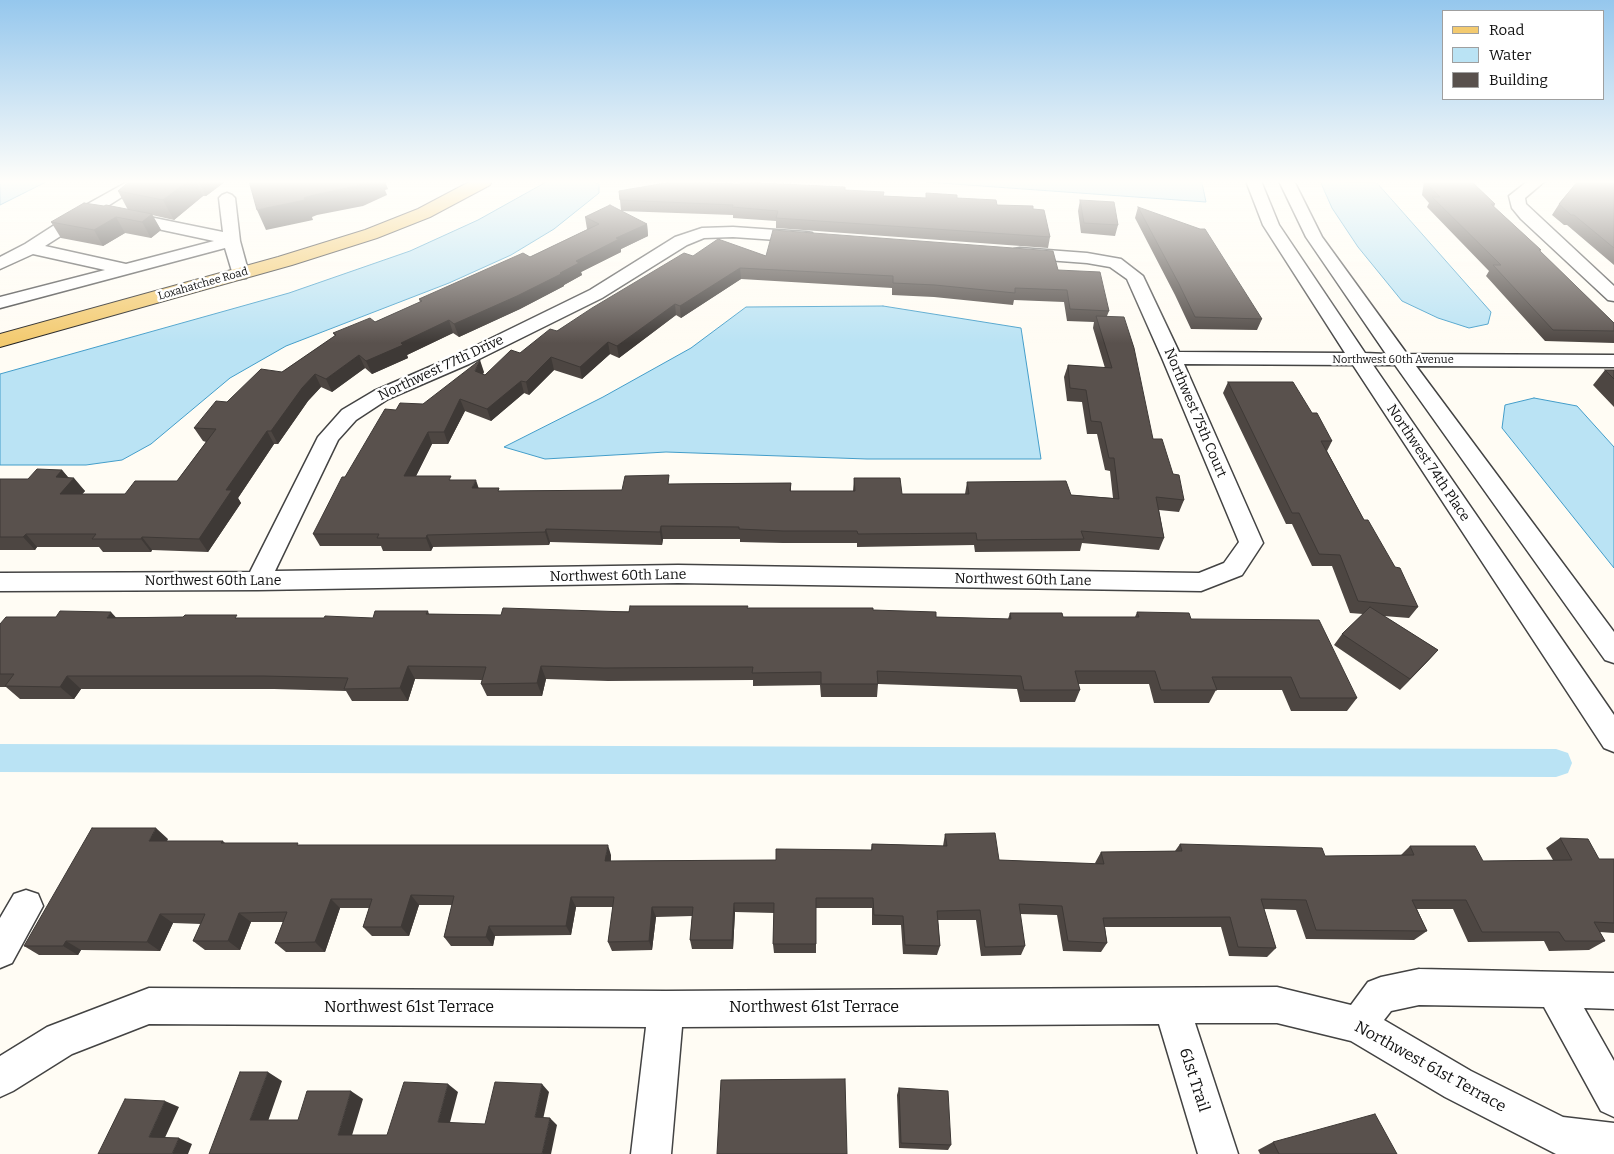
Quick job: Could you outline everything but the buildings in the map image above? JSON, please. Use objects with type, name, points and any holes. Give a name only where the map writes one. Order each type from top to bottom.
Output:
[{"type":"main road","name":"Loxahatchee Road","points":[[0,341],[240,274],[368,235]]},
{"type":"street","points":[[0,264],[51,235]]},
{"type":"street","points":[[214,235],[232,241]]},
{"type":"street","points":[[231,235],[240,274]]},
{"type":"street","name":"Northwest 77th Drive","points":[[258,581],[329,437],[349,415],[381,395],[462,360],[596,294],[681,241],[697,235]]},
{"type":"street","name":"Northwest 77th Drive","points":[[775,235],[822,238]]},
{"type":"street","name":"Northwest 74th Place","points":[[1277,235],[1614,739]]},
{"type":"street","points":[[1313,235],[1401,360],[1614,652]]},
{"type":"street","points":[[1548,235],[1614,296]]},
{"type":"street","points":[[0,303],[232,241]]},
{"type":"street","points":[[31,248],[126,269]]},
{"type":"street","name":"Northwest 75th Court","points":[[1009,252],[1087,258],[1115,263],[1134,276],[1172,358],[1251,543],[1233,569]]},
{"type":"street","name":"Northwest 60th Avenue","points":[[1172,358],[1614,361]]},
{"type":"street","name":"Northwest 60th Lane","points":[[0,582],[258,581],[678,574],[1201,582],[1233,569]]},
{"type":"street","points":[[0,951],[26,906]]},
{"type":"street","points":[[1358,1025],[1381,995],[1419,987],[1614,991]]},
{"type":"street","points":[[1554,990],[1614,1098]]},
{"type":"street","name":"Northwest 61st Terrace","points":[[0,1078],[60,1040],[149,1006],[666,1010],[1277,1005],[1358,1025],[1458,1084],[1560,1136],[1614,1143]]},
{"type":"street","name":"61st Trail","points":[[1171,1006],[1218,1154]]},
{"type":"street","points":[[651,1154],[666,1010]]},
{"type":"water","points":[[445,235],[544,235],[511,255],[449,283],[286,346],[230,378],[151,444],[122,460],[86,465],[0,465],[0,374],[289,293],[410,251]]},
{"type":"water","points":[[1350,235],[1423,235],[1491,312],[1488,324],[1469,328],[1438,318],[1402,301]]},
{"type":"water","points":[[883,306],[1021,328],[1041,459],[867,459],[666,452],[545,459],[504,447],[603,397],[691,348],[746,307]]},
{"type":"water","points":[[1534,398],[1577,406],[1614,447],[1614,568],[1502,428],[1505,405]]},
{"type":"waterway","points":[[0,758],[1556,763]]}]
